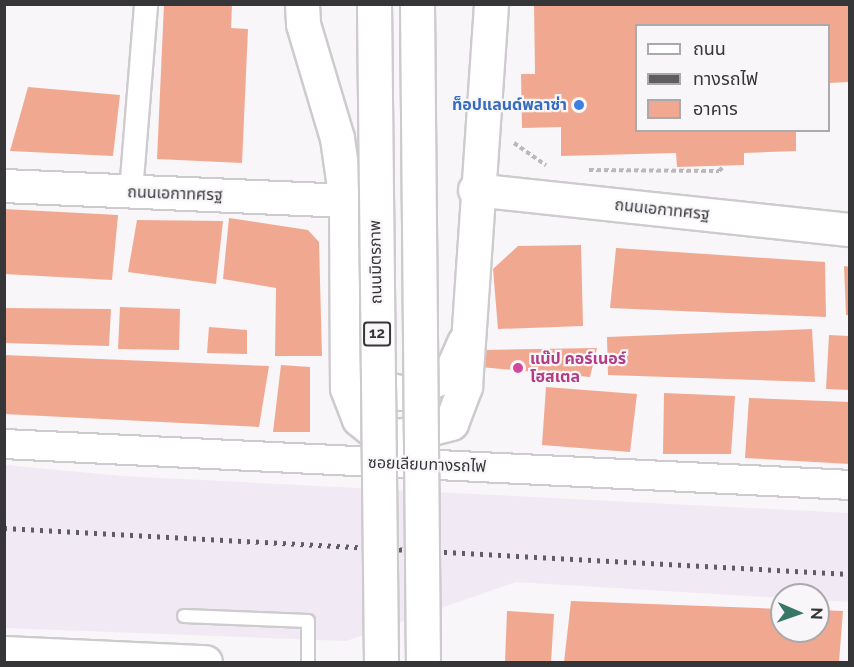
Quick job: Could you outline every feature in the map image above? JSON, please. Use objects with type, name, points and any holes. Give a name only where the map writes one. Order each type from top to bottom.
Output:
[{"type":"main road","points":[[302,4],[303,24],[337,138],[346,201],[347,388],[359,419],[376,433],[400,436],[451,423],[465,386],[465,340],[475,190],[491,4]]},
{"type":"main road","name":"ถนนมิตรภาพ","points":[[374,4],[381,663]]},
{"type":"main road","points":[[417,4],[423,663]]},
{"type":"main road","name":"ถนนเอกาทศรฐ","points":[[4,186],[346,201]]},
{"type":"main road","name":"ถนนเอกาทศรฐ","points":[[475,190],[849,230]]},
{"type":"main road","points":[[346,342],[360,373],[376,386],[402,393],[450,374],[465,340]]},
{"type":"main road","points":[[4,653],[206,663]]},
{"type":"street","points":[[131,192],[146,4]]},
{"type":"street","name":"ซอยเลียบทางรถไฟ","points":[[4,444],[849,485]]},
{"type":"lane","points":[[184,616],[308,621],[308,663]]},
{"type":"path","points":[[509,131],[515,147],[534,162],[553,167]]},
{"type":"path","points":[[585,170],[719,171],[724,166]]},
{"type":"shaded area","points":[[5,465],[122,476],[849,513],[849,602],[830,601],[830,583],[770,583],[770,597],[516,582],[346,641],[5,628]]},
{"type":"building","points":[[164,4],[232,4],[231,28],[248,29],[242,163],[157,159]]},
{"type":"building","name":"ท็อปแลนด์พลาซ่า","points":[[534,4],[850,4],[850,82],[830,83],[830,24],[635,24],[635,132],[796,132],[796,151],[744,153],[744,165],[677,167],[676,153],[561,156],[561,127],[522,128],[521,74],[535,74]]},
{"type":"building","points":[[28,87],[120,95],[113,156],[10,151]]},
{"type":"building","points":[[4,209],[118,215],[112,280],[4,274]]},
{"type":"building","points":[[229,218],[308,230],[319,242],[322,356],[275,356],[276,288],[223,279]]},
{"type":"building","points":[[137,220],[223,221],[216,284],[128,272]]},
{"type":"building","points":[[581,245],[583,326],[498,329],[493,269],[518,246]]},
{"type":"building","points":[[616,248],[825,262],[826,317],[610,308]]},
{"type":"building","points":[[844,266],[850,267],[850,315],[846,315]]},
{"type":"building","points":[[120,307],[180,309],[179,350],[118,349]]},
{"type":"building","points":[[4,308],[111,309],[109,346],[4,343]]},
{"type":"building","points":[[209,327],[247,330],[247,354],[207,353]]},
{"type":"building","points":[[812,329],[815,382],[608,375],[607,337]]},
{"type":"building","points":[[829,335],[850,336],[850,390],[826,389]]},
{"type":"building","points":[[597,348],[590,377],[480,367],[483,350]]},
{"type":"building","points":[[4,355],[269,366],[259,427],[4,414]]},
{"type":"building","points":[[281,365],[310,367],[310,432],[273,432]]},
{"type":"building","points":[[546,387],[637,394],[630,452],[542,445]]},
{"type":"building","points":[[664,393],[735,396],[731,454],[663,454]]},
{"type":"building","points":[[749,398],[850,402],[850,464],[745,458]]},
{"type":"building","points":[[571,601],[770,609],[770,643],[830,643],[830,610],[843,611],[839,662],[564,662]]},
{"type":"building","points":[[507,611],[554,614],[551,662],[505,662]]},
{"type":"railway","points":[[4,528],[850,574]]},
{"type":"place","name":"ท็อปแลนด์พลาซ่า","points":[[579,105]]},
{"type":"place","name":"แน๊ป คอร์เนอร์ โฮสเตล","points":[[518,368]]}]
